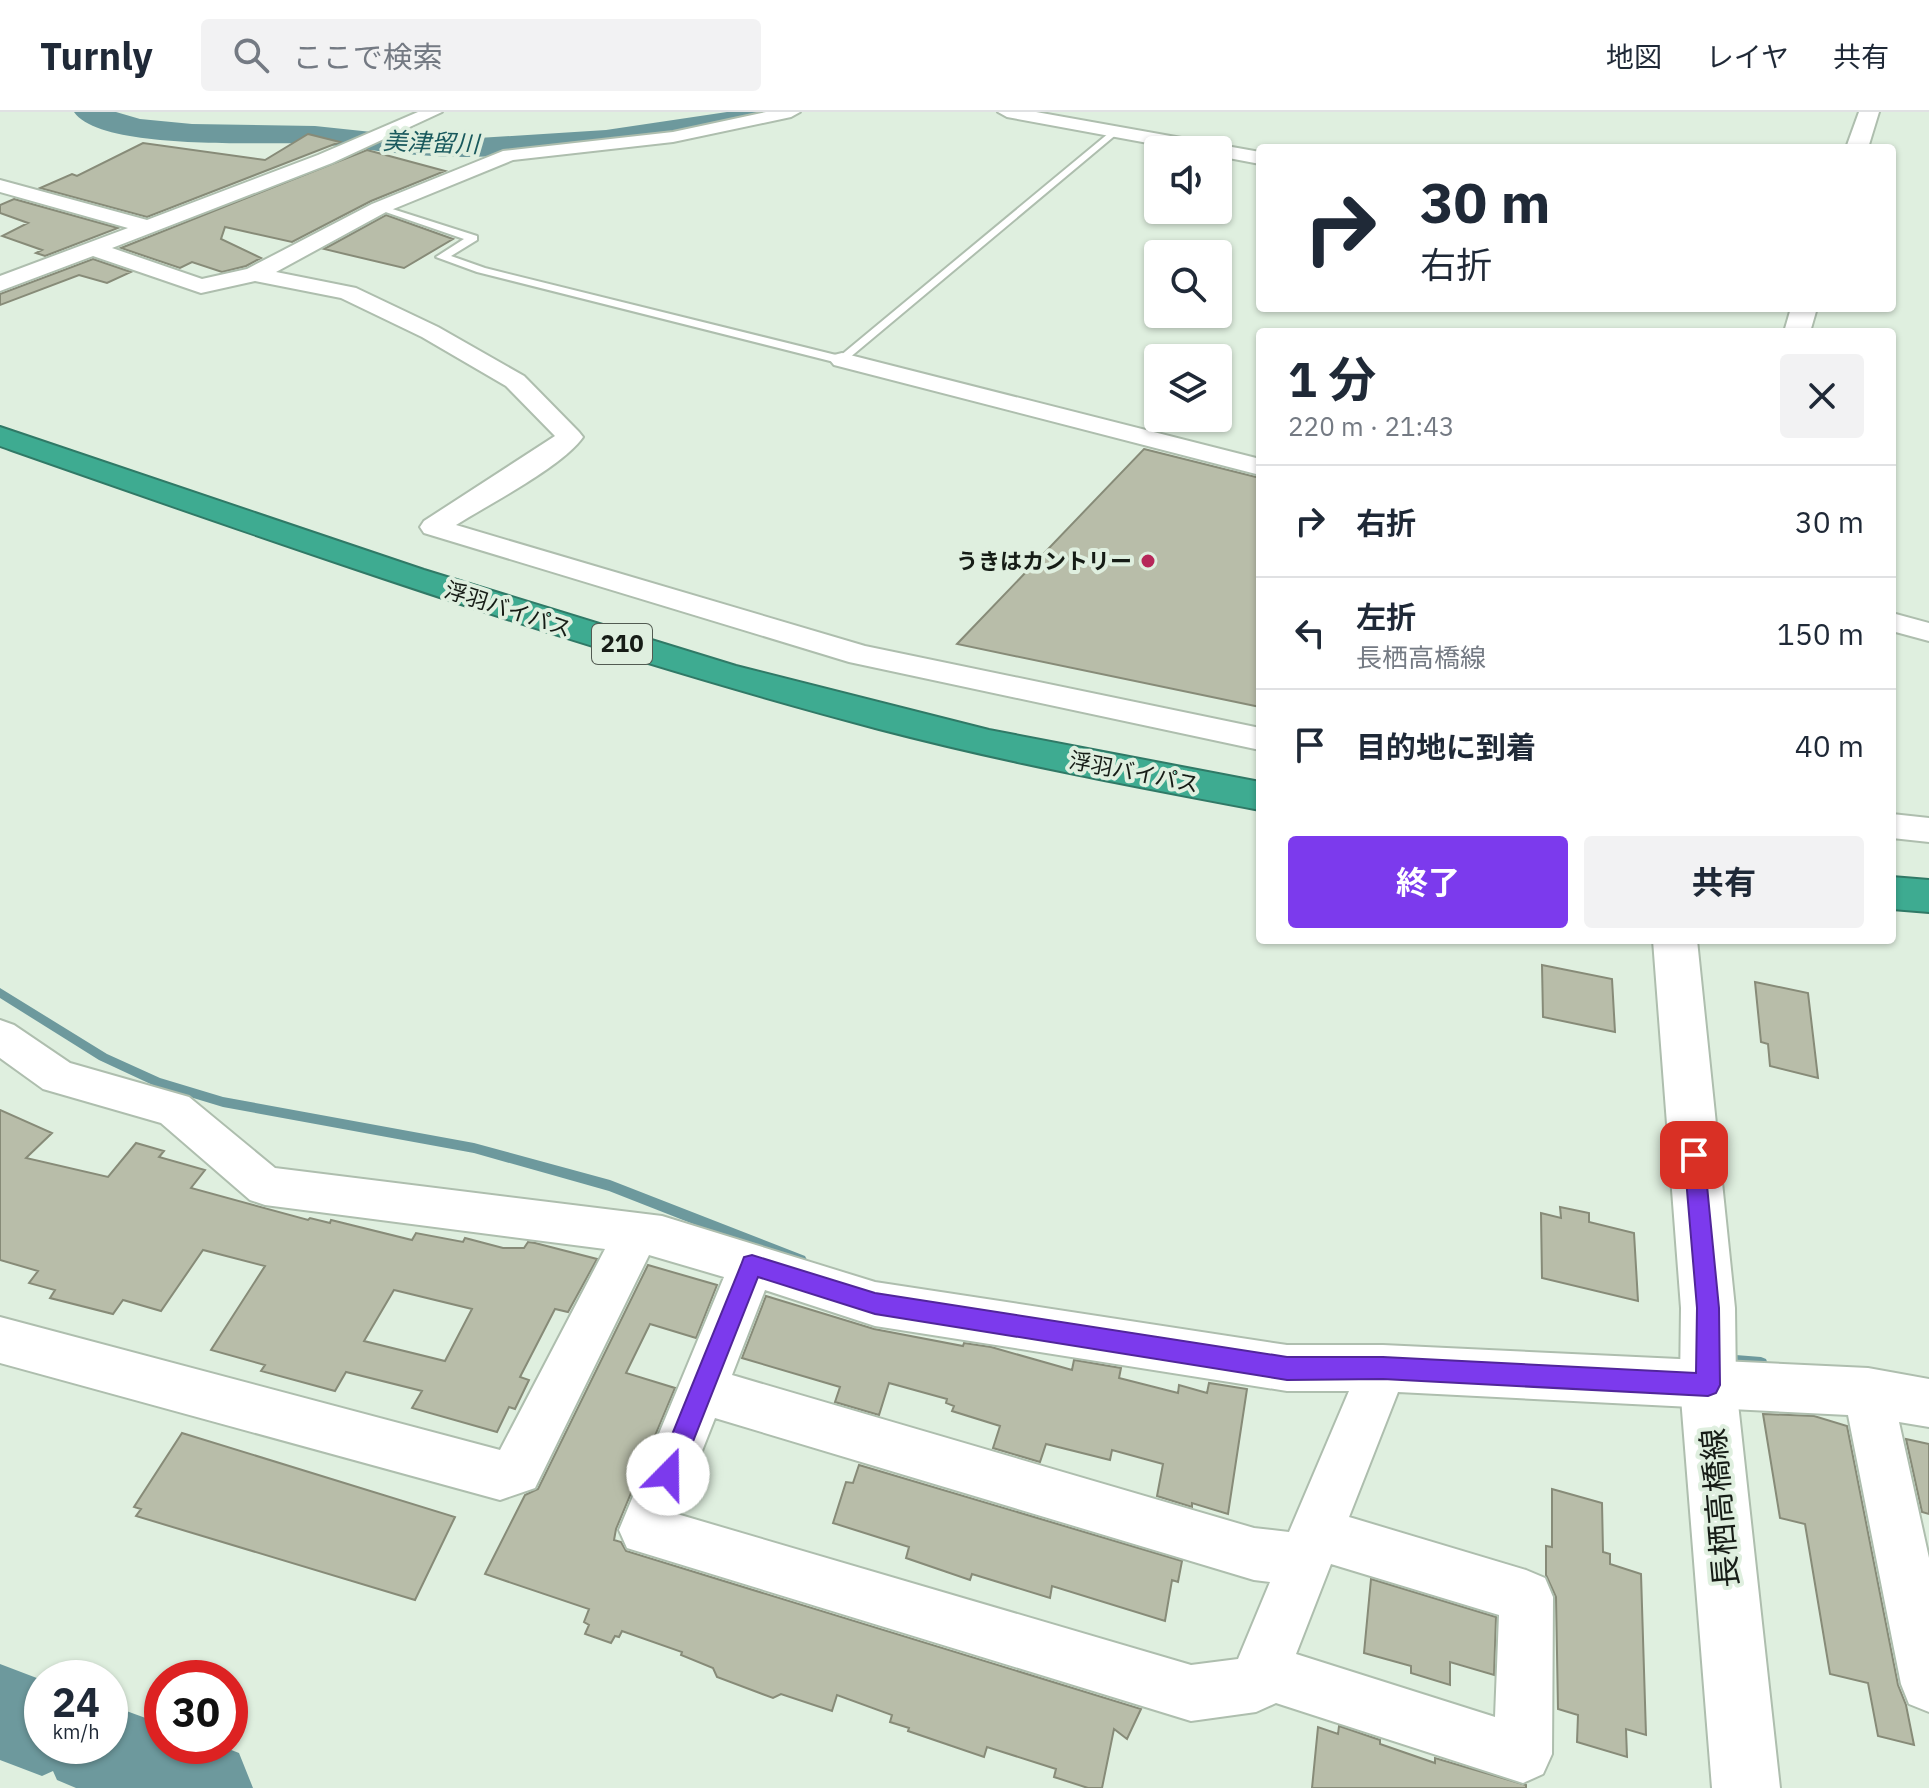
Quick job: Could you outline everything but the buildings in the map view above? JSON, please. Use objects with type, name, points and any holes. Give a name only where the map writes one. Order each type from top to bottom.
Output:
[{"type":"highway","name":"浮羽バイパス","points":[[0,436],[379,567],[579,632],[801,696],[1110,769],[1256,795]]},
{"type":"highway","points":[[1896,893],[1929,896]]},
{"type":"main road","points":[[1858,144],[1869,112]]},
{"type":"main road","name":"長栖高橋線","points":[[1675,944],[1708,1308],[1708,1385],[1746,1788]]},
{"type":"street","points":[[0,284],[325,159],[433,112]]},
{"type":"street","points":[[94,249],[201,286],[255,274],[379,208],[510,155],[673,137],[791,112]]},
{"type":"street","points":[[1007,112],[1256,157]]},
{"type":"street","points":[[0,186],[149,227]]},
{"type":"street","points":[[255,274],[348,293],[430,332],[515,381],[570,437],[542,459],[434,527],[860,655],[1256,738]]},
{"type":"street","points":[[842,360],[1256,466]]},
{"type":"street","points":[[1896,623],[1929,632]]},
{"type":"street","points":[[1896,826],[1929,830]]},
{"type":"street","points":[[0,1036],[58,1077],[174,1109],[265,1186],[662,1236],[875,1304],[1287,1368],[1383,1368],[1868,1392],[1929,1403]]},
{"type":"street","points":[[0,1340],[500,1475],[517,1470],[637,1233]]},
{"type":"street","points":[[752,1265],[645,1530],[1191,1693],[1256,1684],[1383,1368]]},
{"type":"street","points":[[702,1390],[1254,1554],[1310,1546],[1526,1597],[1523,1754],[1261,1671]]},
{"type":"street","points":[[1868,1392],[1929,1684]]},
{"type":"lane","points":[[379,208],[473,238],[442,257],[481,270],[842,360],[1115,131]]},
{"type":"waterway","name":"美津留川","points":[[89,112],[115,122],[166,132],[315,135],[419,146],[478,147],[606,139],[690,128],[773,112]]},
{"type":"waterway","points":[[0,992],[103,1057],[157,1082],[223,1102],[474,1148],[610,1186],[800,1260]]},
{"type":"waterway","points":[[1723,1361],[1761,1364]]},
{"type":"waterway","points":[[0,1712],[24,1721]]},
{"type":"waterway","points":[[128,1760],[204,1788]]},
{"type":"place","name":"うきはカントリー","points":[[1148,561]]},
{"type":"route","points":[[668,1474],[752,1265],[875,1304],[1287,1368],[1383,1368],[1708,1385],[1708,1308],[1694,1155]]}]
